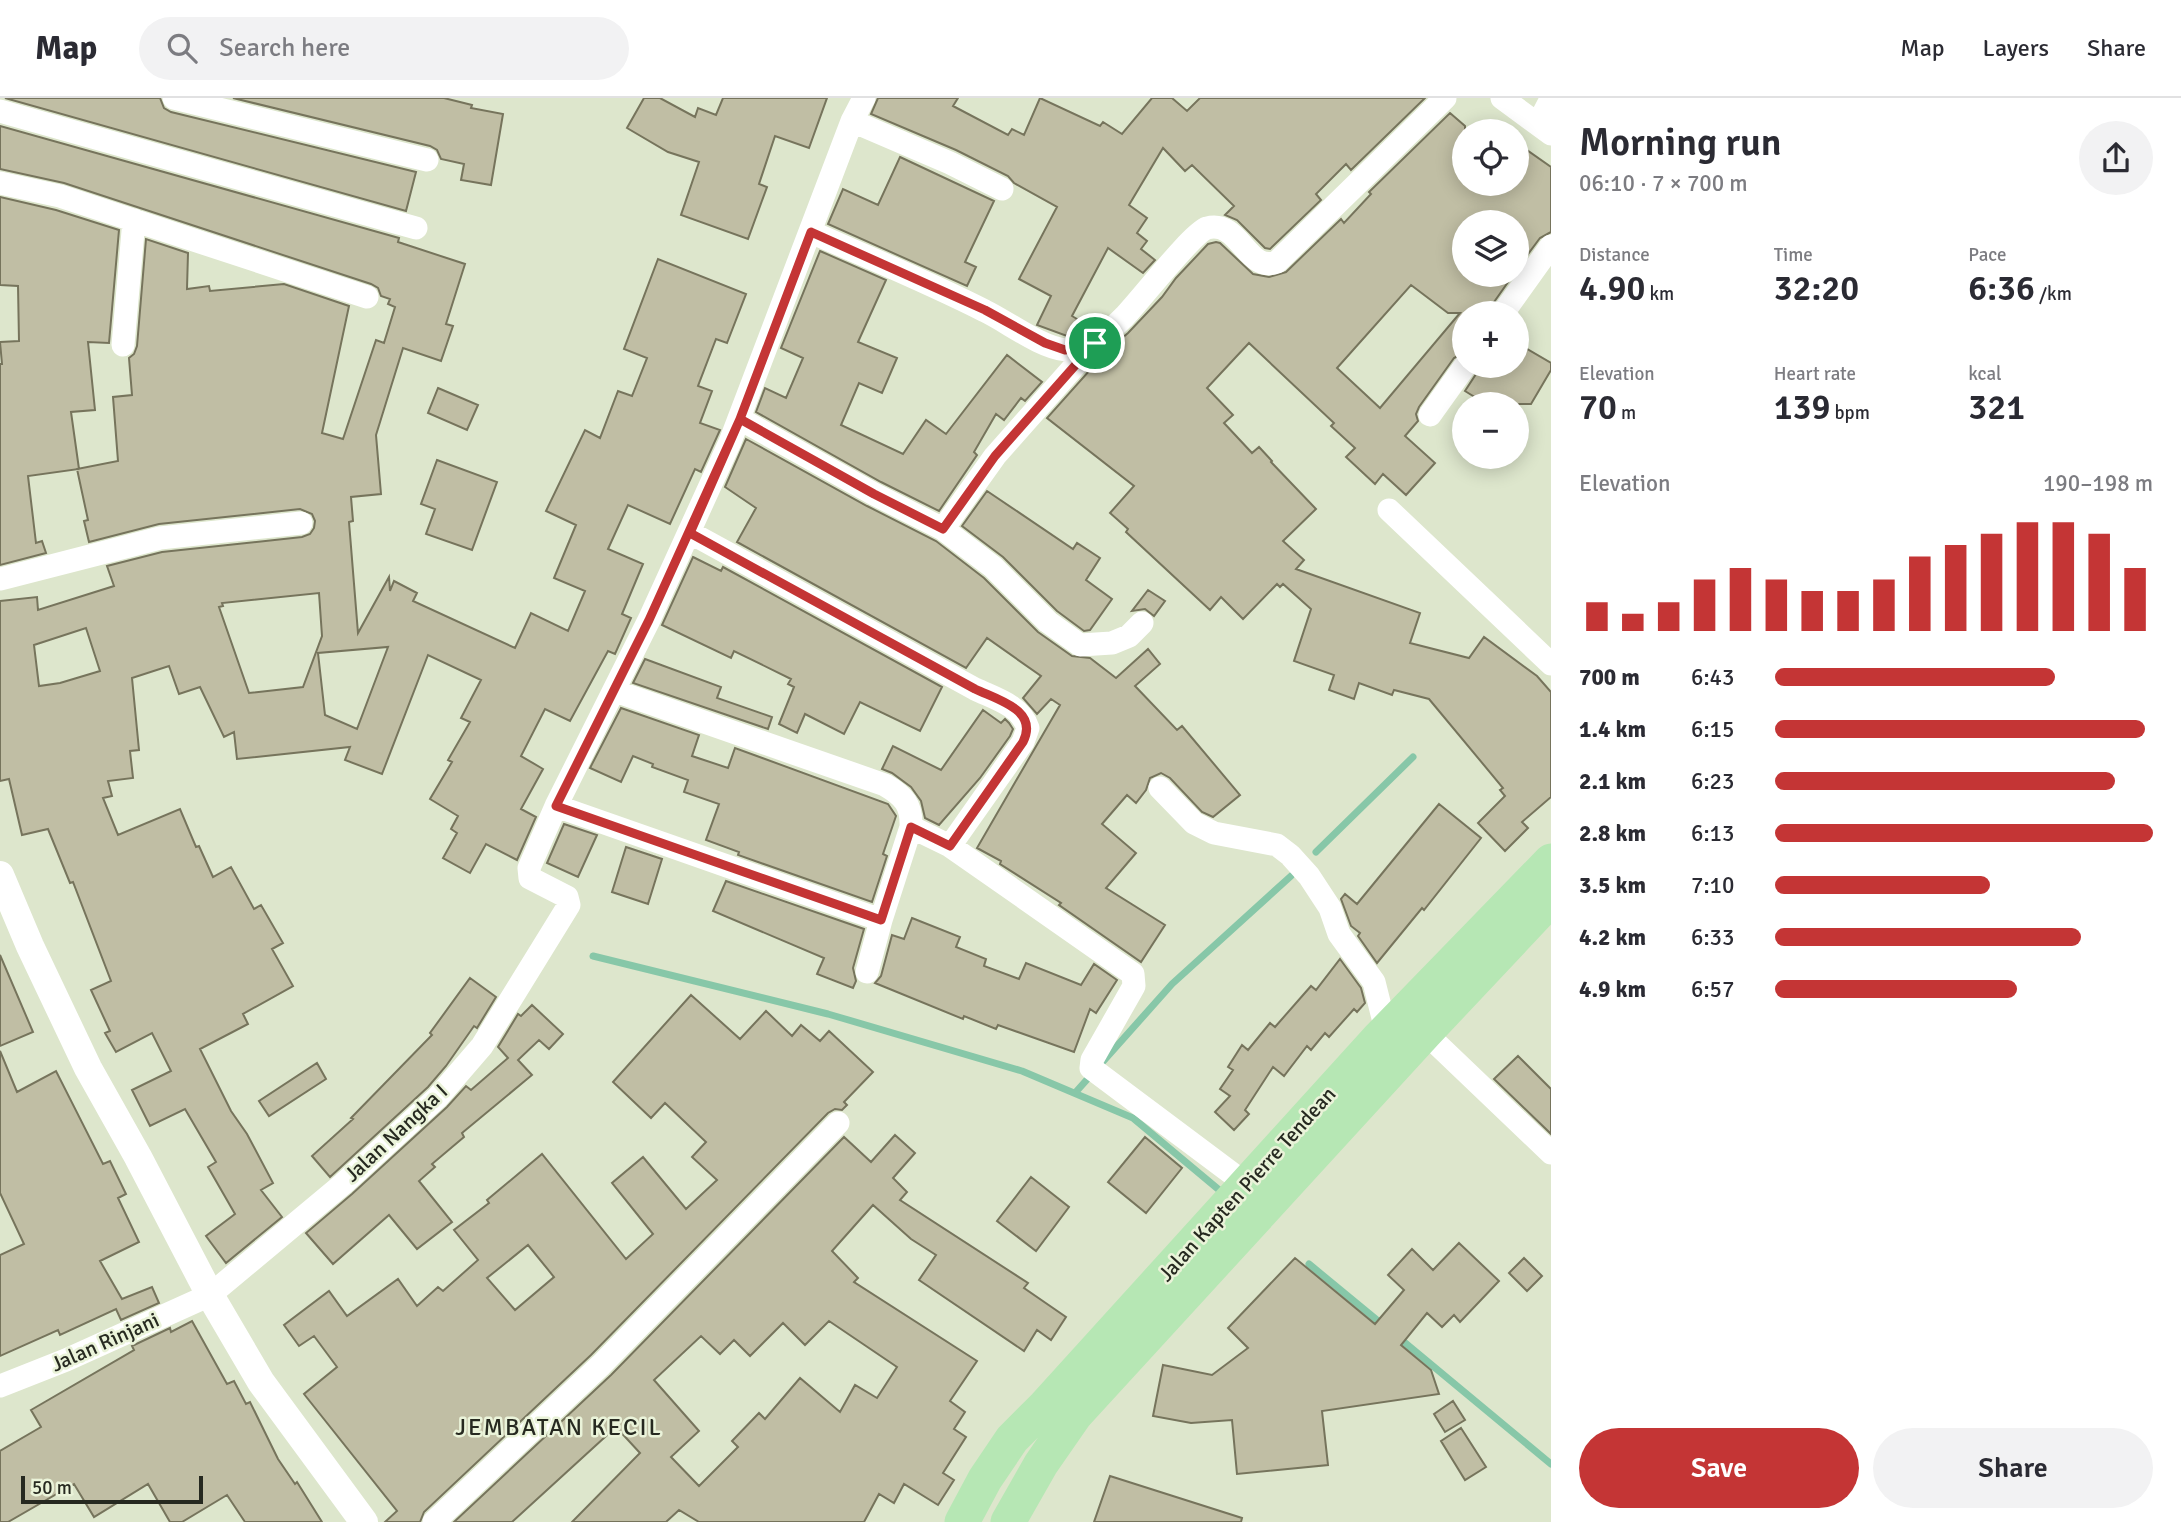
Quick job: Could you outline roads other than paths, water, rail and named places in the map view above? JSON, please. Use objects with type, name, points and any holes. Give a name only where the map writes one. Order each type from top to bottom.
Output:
[{"type":"main road","name":"Jalan Kapten Pierre Tendean","points":[[1008,1522],[1041,1464],[1075,1415],[1405,1025],[1551,861]]},
{"type":"main road","name":"Jalan Kapten Pierre Tendean","points":[[962,1522],[985,1479],[1012,1439],[1246,1184],[1405,1025],[1551,899]]},
{"type":"street","points":[[174,98],[427,160]]},
{"type":"street","points":[[863,98],[740,419],[690,533],[615,691],[556,806],[881,920]]},
{"type":"street","points":[[943,529],[995,456],[1095,343],[1132,309],[1193,238],[1206,228],[1217,228],[1237,238],[1258,262],[1268,266],[1277,262],[1445,98]]},
{"type":"street","points":[[1502,98],[1544,129],[1551,99]]},
{"type":"street","points":[[0,111],[416,228]]},
{"type":"street","points":[[852,121],[950,163],[1002,189]]},
{"type":"street","points":[[0,183],[60,196],[367,297]]},
{"type":"street","points":[[123,345],[134,220]]},
{"type":"street","points":[[811,232],[985,310],[1045,343],[1065,350],[1095,343]]},
{"type":"street","points":[[1512,301],[1551,246]]},
{"type":"street","points":[[1430,415],[1456,378]]},
{"type":"street","points":[[740,419],[874,494],[943,529],[993,567],[1048,622],[1080,645],[1112,643],[1129,636],[1142,623]]},
{"type":"street","points":[[1389,510],[1551,664]]},
{"type":"street","points":[[0,579],[160,538],[301,523]]},
{"type":"street","points":[[690,533],[1022,714],[1028,729],[1023,742],[950,846]]},
{"type":"street","points":[[615,691],[885,785],[899,793],[909,805],[911,827],[867,972]]},
{"type":"street","points":[[1160,788],[1194,823],[1214,834],[1277,845],[1290,855],[1309,876],[1330,908],[1339,933],[1405,1025],[1551,1153]]},
{"type":"street","name":"Jalan Nangka I","points":[[210,1295],[342,1184],[438,1097],[482,1046],[569,905],[569,899],[530,878],[528,872],[556,806]]},
{"type":"street","points":[[911,827],[950,846],[1133,974],[1134,986],[1092,1060],[1091,1068],[1246,1184]]},
{"type":"street","points":[[0,875],[30,946],[88,1068],[210,1295],[261,1382],[364,1522]]},
{"type":"street","points":[[434,1522],[611,1356],[838,1123]]},
{"type":"street","name":"Jalan Rinjani","points":[[0,1386],[66,1360],[210,1295]]},
{"type":"waterway","points":[[1316,852],[1413,757]]},
{"type":"waterway","points":[[1075,1093],[1172,984],[1291,876]]},
{"type":"waterway","points":[[593,956],[828,1014],[1022,1071],[1133,1118],[1224,1194]]},
{"type":"waterway","points":[[1309,1264],[1383,1325]]},
{"type":"waterway","points":[[1398,1337],[1551,1464]]},
{"type":"district","name":"JEMBATAN KECIL","points":[[559,1427]]}]
